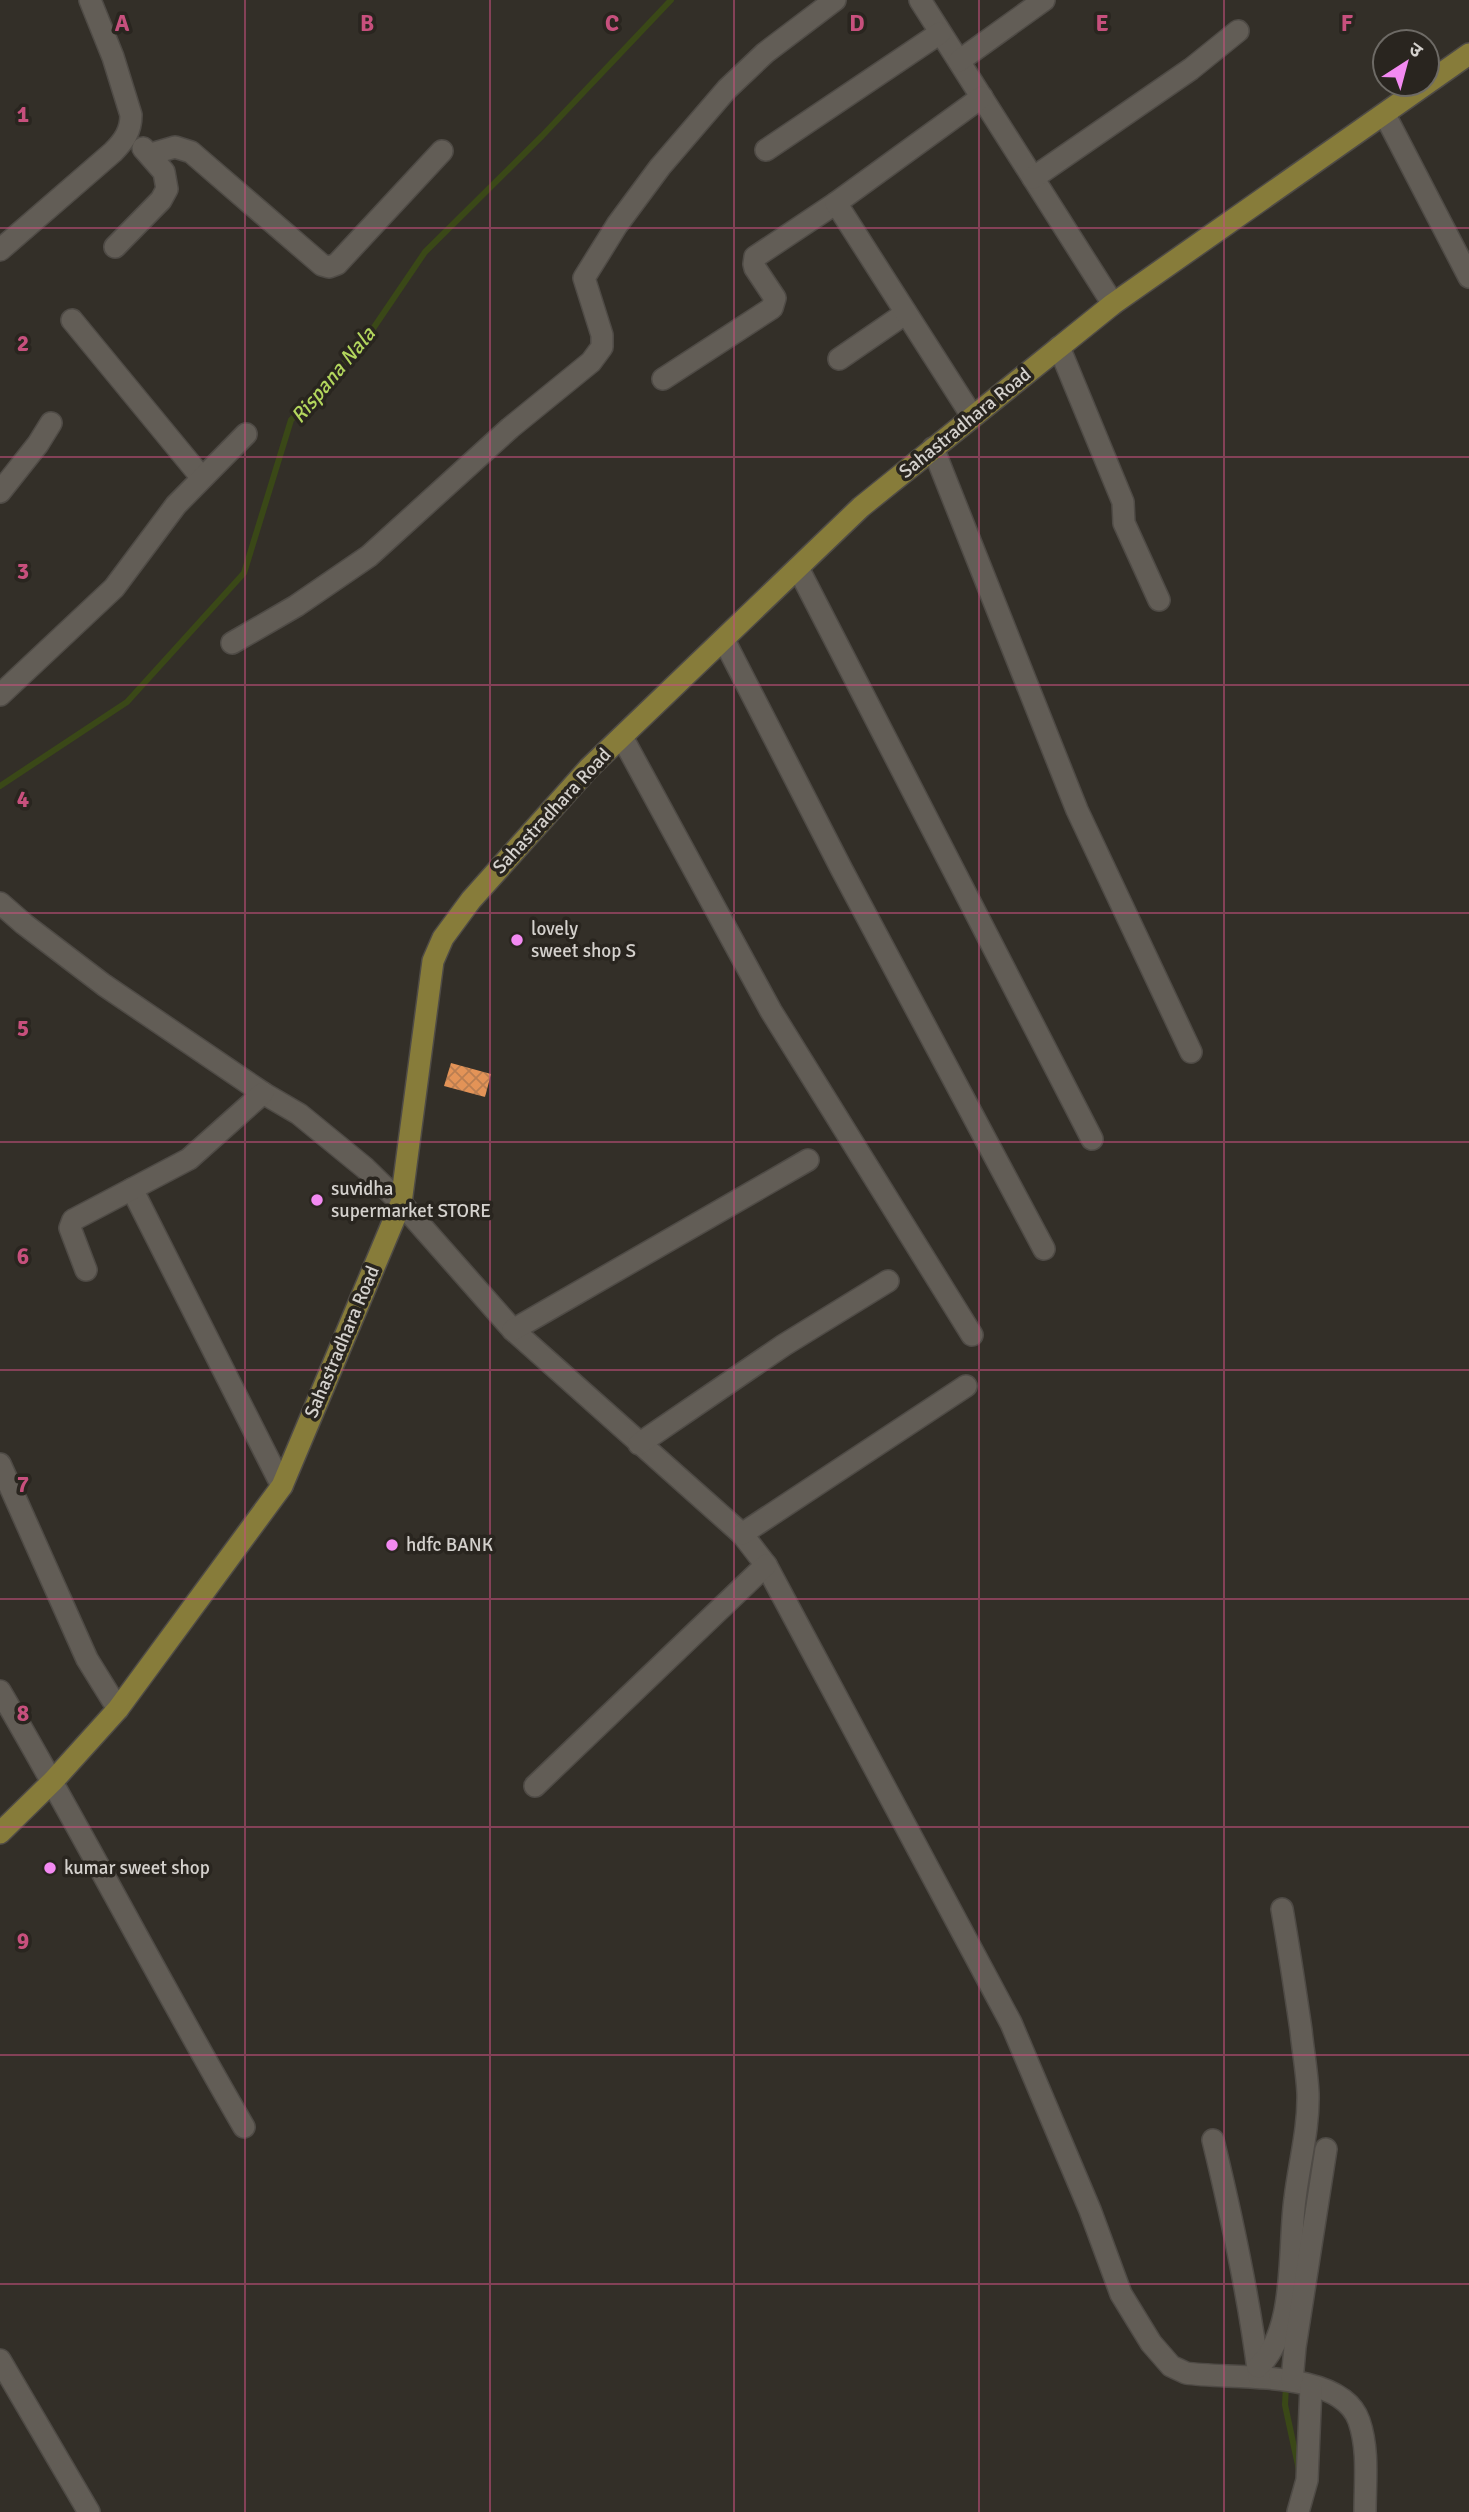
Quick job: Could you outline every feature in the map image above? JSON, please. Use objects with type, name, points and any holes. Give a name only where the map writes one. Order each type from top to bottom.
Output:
[{"type":"main road","name":"Sahastradhara Road","points":[[0,1833],[53,1781],[118,1709],[282,1486],[401,1203],[433,961],[443,938],[500,867],[589,768],[861,507],[1113,304],[1385,116],[1469,54]]},
{"type":"street","points":[[1,246],[113,152],[127,135],[131,124],[131,115],[113,57],[90,0]]},
{"type":"street","points":[[232,643],[296,606],[369,556],[510,428],[591,362],[602,346],[603,335],[584,278],[617,225],[660,167],[727,89],[765,53],[835,0]]},
{"type":"street","points":[[920,0],[1113,304]]},
{"type":"street","points":[[959,61],[1044,0]]},
{"type":"street","points":[[1033,178],[1191,69],[1238,31]]},
{"type":"street","points":[[766,150],[940,33]]},
{"type":"street","points":[[663,379],[772,308],[775,298],[755,268],[755,257],[836,203],[982,97]]},
{"type":"street","points":[[1385,116],[1469,277]]},
{"type":"street","points":[[115,247],[161,200],[167,189],[164,172],[151,154],[127,135]]},
{"type":"street","points":[[151,154],[175,147],[191,152],[321,265],[328,267],[337,264],[442,151]]},
{"type":"street","points":[[836,203],[972,416]]},
{"type":"street","points":[[839,359],[906,313]]},
{"type":"street","points":[[72,320],[202,478]]},
{"type":"street","points":[[1059,347],[1123,502],[1124,523],[1159,600]]},
{"type":"street","points":[[0,492],[31,454],[51,423]]},
{"type":"street","points":[[0,695],[114,588],[176,505],[246,434]]},
{"type":"street","points":[[933,448],[1077,810],[1191,1052]]},
{"type":"street","points":[[798,568],[1092,1139]]},
{"type":"street","points":[[724,640],[842,870],[1044,1249]]},
{"type":"street","points":[[622,737],[771,1011],[972,1335]]},
{"type":"street","points":[[0,903],[23,925],[104,985],[263,1093],[283,1103],[365,1168],[401,1203],[513,1330],[742,1534],[766,1565],[1011,2022],[1090,2210],[1121,2294],[1136,2321],[1171,2366],[1186,2373],[1280,2379],[1328,2391],[1340,2398],[1355,2413],[1365,2451],[1365,2512]]},
{"type":"street","points":[[86,1270],[69,1228],[73,1220],[189,1159],[263,1093]]},
{"type":"street","points":[[513,1330],[808,1160]]},
{"type":"street","points":[[132,1189],[282,1486]]},
{"type":"street","points":[[639,1444],[784,1345],[888,1281]]},
{"type":"street","points":[[742,1534],[966,1386]]},
{"type":"street","points":[[0,1464],[87,1658],[118,1709]]},
{"type":"street","points":[[535,1786],[766,1565]]},
{"type":"street","points":[[0,1691],[53,1781],[244,2127]]},
{"type":"street","points":[[1282,1909],[1307,2077],[1307,2127],[1294,2201],[1292,2258],[1281,2325],[1271,2352],[1307,2480],[1298,2512]]},
{"type":"street","points":[[1213,2140],[1237,2239],[1252,2317],[1280,2379]]},
{"type":"street","points":[[1280,2379],[1295,2347],[1326,2148]]},
{"type":"street","points":[[0,2360],[89,2512]]},
{"type":"building","points":[[451,1063],[491,1074],[485,1097],[444,1086]]},
{"type":"waterway","name":"Rispana Nala","points":[[0,786],[127,702],[244,573],[291,420],[366,339],[425,252],[542,136],[671,0]]},
{"type":"waterway","points":[[1286,2385],[1285,2405],[1299,2470]]},
{"type":"place","name":"lovely sweet shop S","points":[[517,940]]},
{"type":"place","name":"suvidha supermarket STORE","points":[[317,1200]]},
{"type":"place","name":"hdfc BANK","points":[[392,1545]]},
{"type":"place","name":"kumar sweet shop","points":[[50,1868]]}]
